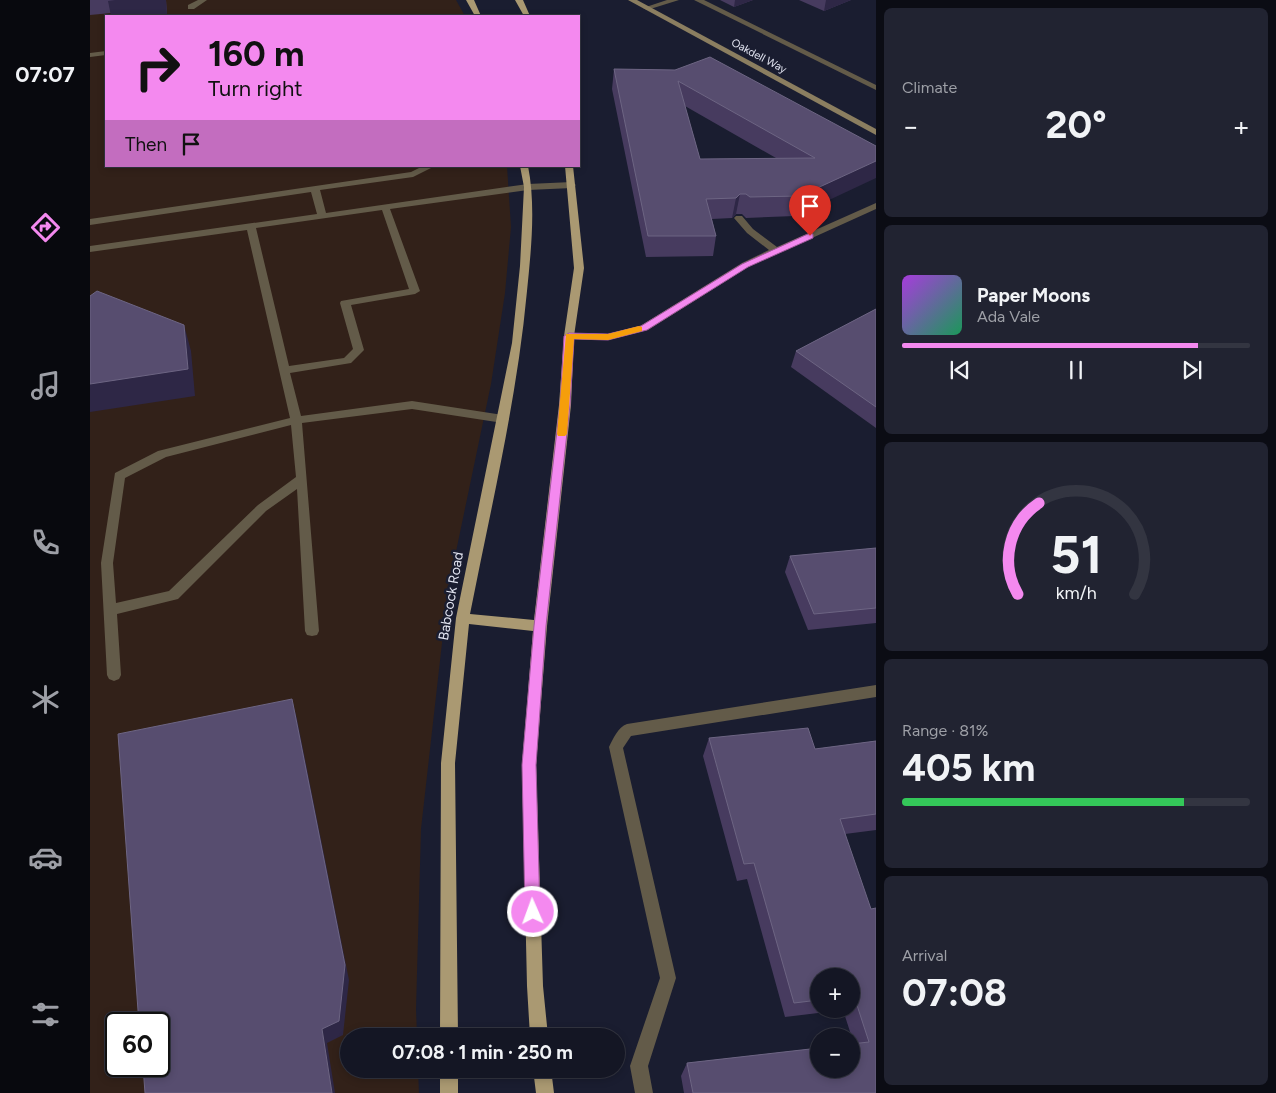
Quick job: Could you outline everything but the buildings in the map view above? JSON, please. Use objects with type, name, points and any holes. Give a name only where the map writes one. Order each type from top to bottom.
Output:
[{"type":"main road","points":[[470,0],[478,15]]},
{"type":"main road","points":[[519,0],[526,15]]},
{"type":"main road","name":"Babcock Road","points":[[449,1028],[448,763],[463,618],[517,343],[525,266],[528,187],[524,167]]},
{"type":"main road","points":[[538,1028],[535,986],[529,765],[540,626],[565,405],[569,336],[579,268],[569,167]]},
{"type":"main road","points":[[463,618],[540,626]]},
{"type":"main road","points":[[449,1078],[449,1093]]},
{"type":"main road","points":[[543,1078],[544,1093]]},
{"type":"street","name":"Oakdell Way","points":[[632,0],[876,132]]},
{"type":"lane","points":[[191,7],[203,0]]},
{"type":"lane","points":[[647,8],[675,0]]},
{"type":"lane","points":[[698,0],[876,88]]},
{"type":"lane","points":[[90,55],[105,53]]},
{"type":"lane","points":[[90,222],[413,174],[428,167]]},
{"type":"lane","points":[[90,249],[528,187],[572,185]]},
{"type":"lane","points":[[315,188],[322,216]]},
{"type":"lane","points":[[569,336],[608,337],[644,328],[745,266],[876,206]]},
{"type":"lane","points":[[284,370],[347,361],[359,350],[345,303],[415,291],[385,207]]},
{"type":"lane","points":[[739,218],[750,231],[776,251]]},
{"type":"lane","points":[[251,226],[296,420],[302,479],[312,631]]},
{"type":"lane","points":[[114,675],[107,563],[119,476],[162,454],[296,420],[412,405],[503,419]]},
{"type":"lane","points":[[110,610],[174,595],[262,508],[302,479]]},
{"type":"lane","points":[[644,1093],[639,1066],[668,978],[616,747],[627,730],[876,691]]},
{"type":"shaded area","points":[[90,0],[456,0],[464,15],[105,15],[105,167],[507,167],[511,227],[505,293],[491,384],[448,590],[421,829],[417,1028],[340,1028],[340,1078],[418,1078],[419,1093],[90,1093]]},
{"type":"slow traffic","points":[[562,434],[569,336],[608,337],[639,329]]},
{"type":"route","points":[[533,912],[529,765],[540,626],[565,405],[569,336],[608,337],[644,328],[745,266],[810,236]]}]
